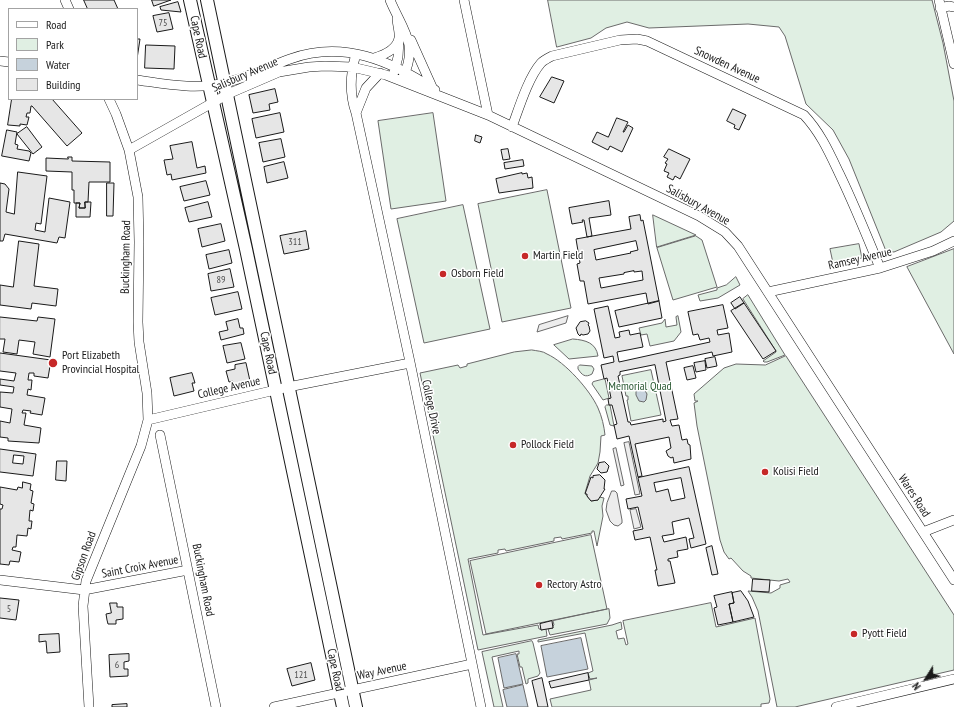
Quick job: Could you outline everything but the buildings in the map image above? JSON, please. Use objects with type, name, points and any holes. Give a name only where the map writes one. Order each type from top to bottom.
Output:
[{"type":"main road","name":"Cape Road","points":[[190,0],[244,241],[282,388],[356,707]]},
{"type":"main road","name":"Cape Road","points":[[207,0],[226,88],[343,707]]},
{"type":"street","points":[[390,0],[418,54],[433,89]]},
{"type":"street","points":[[464,0],[488,115]]},
{"type":"street","points":[[954,7],[940,4],[954,64]]},
{"type":"street","points":[[397,79],[396,67],[399,19]]},
{"type":"street","points":[[397,79],[406,72],[409,46],[399,19]]},
{"type":"street","points":[[374,58],[383,56],[390,51],[399,38]]},
{"type":"street","name":"Snowden Avenue","points":[[512,127],[535,72],[546,59],[552,56],[620,40],[637,39],[647,41],[804,115],[827,148],[852,201],[880,268]]},
{"type":"street","name":"Salisbury Avenue","points":[[129,150],[212,102],[226,88],[290,59],[310,53],[337,51],[374,58],[406,72],[450,101]]},
{"type":"street","name":"College Drive","points":[[356,54],[352,67],[352,96],[410,363],[481,707]]},
{"type":"street","name":"Salisbury Avenue","points":[[138,80],[177,86],[209,86],[226,88],[293,69],[325,66],[352,67],[380,73],[488,115],[716,226],[732,239],[854,425]]},
{"type":"street","points":[[356,113],[366,88],[380,73]]},
{"type":"street","name":"Buckingham Road","points":[[109,100],[129,150],[138,197],[138,322],[139,342],[147,393],[148,420]]},
{"type":"street","name":"Ramsey Avenue","points":[[768,292],[880,268],[933,251],[954,240]]},
{"type":"street","name":"College Avenue","points":[[148,420],[282,388],[410,363]]},
{"type":"street","name":"Gipson Road","points":[[89,707],[83,606],[84,590],[95,557],[141,446],[148,420]]},
{"type":"street","name":"Wares Road","points":[[854,425],[954,580]]},
{"type":"street","name":"Buckingham Road","points":[[160,435],[216,707]]},
{"type":"street","points":[[923,532],[954,520]]},
{"type":"street","name":"Saint Croix Avenue","points":[[0,580],[84,590],[188,570]]},
{"type":"street","name":"Way Avenue","points":[[274,707],[472,664]]},
{"type":"street","points":[[836,707],[954,679]]},
{"type":"green space","points":[[548,0],[932,0],[943,43],[954,101],[954,221],[941,232],[894,252],[886,251],[849,159],[833,130],[806,104],[785,36],[779,27],[748,24],[649,28],[627,22],[606,28],[591,38],[557,47]]},
{"type":"green space","points":[[433,113],[446,201],[391,209],[378,121]]},
{"type":"green space","name":"Martin Field","points":[[547,190],[571,308],[502,322],[478,204]]},
{"type":"green space","name":"Osborn Field","points":[[463,205],[490,329],[424,343],[397,219]]},
{"type":"green space","points":[[653,215],[696,235],[657,247]]},
{"type":"green space","points":[[696,236],[702,240],[717,287],[673,300],[657,248]]},
{"type":"green space","points":[[859,244],[862,258],[833,263],[830,249]]},
{"type":"green space","points":[[954,249],[954,354],[907,267]]},
{"type":"green space","points":[[736,277],[740,285],[718,298],[700,301],[698,295],[717,290],[717,288],[726,285]]},
{"type":"green space","points":[[748,295],[785,355],[767,362],[763,361],[776,351],[743,299]]},
{"type":"green space","points":[[678,316],[681,332],[674,341],[650,346],[647,334],[641,335],[639,328],[662,323],[665,319],[666,327],[677,325],[676,317]]},
{"type":"green space","points":[[573,339],[582,340],[593,345],[598,356],[569,359],[554,345]]},
{"type":"green space","points":[[532,350],[545,353],[569,370],[589,393],[601,415],[605,435],[601,436],[598,463],[590,476],[585,493],[591,501],[598,500],[599,497],[604,498],[602,506],[603,516],[597,546],[594,531],[592,531],[592,533],[562,539],[561,537],[554,538],[554,541],[506,551],[505,549],[498,550],[498,553],[468,559],[483,635],[538,625],[539,629],[541,630],[546,629],[547,636],[478,650],[420,373],[458,365],[460,368],[467,366],[467,364],[514,352]]},
{"type":"green space","points":[[786,356],[954,615],[954,670],[795,707],[777,707],[758,611],[748,591],[771,593],[780,588],[780,585],[790,582],[788,579],[779,581],[751,578],[751,576],[743,571],[731,558],[729,559],[724,552],[720,540],[697,426],[694,403],[698,401],[695,401],[694,394],[724,368],[736,364],[765,365]]},
{"type":"green space","points":[[580,365],[592,366],[594,369],[592,374],[586,376],[582,374],[578,369]]},
{"type":"green space","name":"Memorial Quad","points":[[651,370],[661,415],[631,421],[627,400],[628,396],[626,396],[622,376]]},
{"type":"green space","points":[[605,379],[609,398],[603,400],[592,384],[593,382]]},
{"type":"green space","points":[[610,405],[614,426],[610,425],[605,407]]},
{"type":"green space","name":"Rectory Astro","points":[[591,535],[607,609],[486,634],[470,561]]},
{"type":"green space","points":[[711,603],[716,627],[755,618],[770,699],[769,703],[761,704],[761,707],[552,707],[550,699],[591,690],[589,680],[597,678],[590,679],[588,673],[593,671],[585,633],[538,642],[538,640],[621,622],[622,629],[616,631],[618,639],[624,638],[626,645],[628,644],[623,621]]},
{"type":"green space","points":[[609,609],[610,618],[607,624],[550,635],[548,629],[553,628],[553,621]]},
{"type":"green space","points":[[532,641],[540,673],[538,676],[528,679],[528,683],[526,684],[517,654],[519,654],[519,651],[492,657],[503,707],[494,707],[482,652]]},
{"type":"shaded area","points":[[568,316],[566,323],[537,332],[539,325]]},
{"type":"shaded area","points":[[629,442],[640,494],[635,495],[624,443]]},
{"type":"shaded area","points":[[616,448],[624,485],[621,486],[613,449]]},
{"type":"shaded area","points":[[612,491],[617,493],[622,520],[622,523],[618,526],[614,525],[610,521],[606,510]]},
{"type":"shaded area","points":[[636,509],[641,527],[634,529],[630,510]]},
{"type":"water","points":[[641,388],[644,389],[647,394],[644,402],[639,401],[636,395],[636,390]]},
{"type":"water","points":[[581,638],[588,669],[547,677],[541,646]]},
{"type":"water","points":[[516,654],[523,684],[504,688],[498,658]]},
{"type":"water","points":[[523,685],[528,707],[507,707],[503,690]]},
{"type":"place","name":"Martin Field","points":[[525,256]]},
{"type":"place","name":"Osborn Field","points":[[443,274]]},
{"type":"place","name":"Port Elizabeth Provincial Hospital","points":[[53,363]]},
{"type":"place","name":"Pollock Field","points":[[513,445]]},
{"type":"place","name":"Kolisi Field","points":[[765,472]]},
{"type":"place","name":"Rectory Astro","points":[[539,585]]},
{"type":"place","name":"Pyott Field","points":[[854,634]]}]
